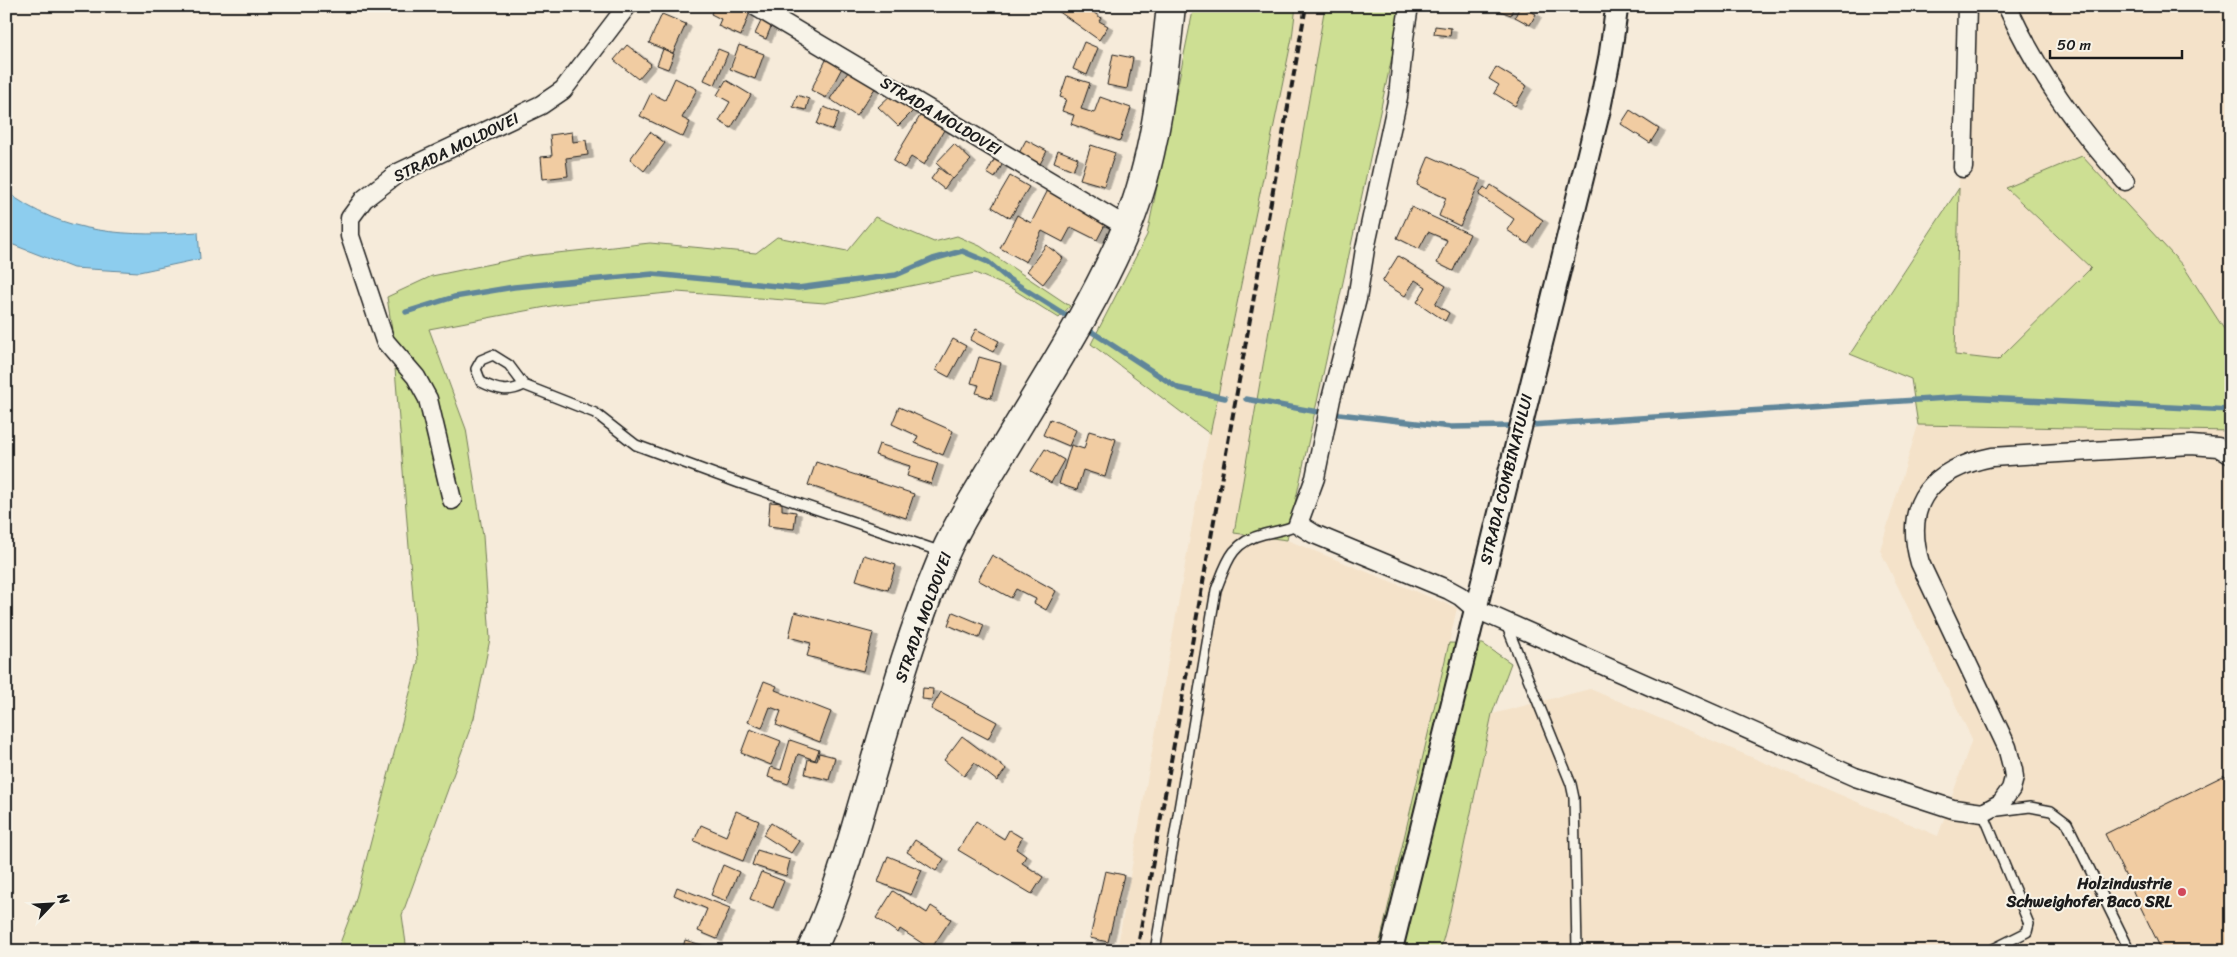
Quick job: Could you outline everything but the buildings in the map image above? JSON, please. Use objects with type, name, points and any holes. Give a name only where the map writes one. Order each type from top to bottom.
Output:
[{"type":"main road","name":"STRADA MOLDOVEI","points":[[811,951],[838,887],[910,650],[945,553],[963,517],[1082,319],[1127,226],[1140,193],[1153,141],[1163,78],[1171,6]]},
{"type":"street","name":"STRADA MOLDOVEI","points":[[452,500],[428,399],[416,376],[385,341],[350,236],[350,218],[364,199],[398,174],[541,105],[563,90],[627,6]]},
{"type":"street","name":"STRADA MOLDOVEI","points":[[755,6],[1127,226]]},
{"type":"street","points":[[1409,6],[1398,98],[1365,248],[1357,299],[1314,478],[1298,524],[1320,536],[1449,590],[1460,596],[1474,608],[1855,777],[1953,809],[1983,813],[2000,803],[2006,796],[2014,778],[2013,770],[2007,747],[1920,563],[1914,535],[1915,516],[1922,498],[1935,481],[1952,470],[1971,461],[1992,457],[2191,445],[2218,447],[2231,455]]},
{"type":"street","name":"STRADA COMBINATULUI","points":[[1391,951],[1474,608],[1599,111],[1610,56],[1617,6]]},
{"type":"street","points":[[1963,168],[1967,6]]},
{"type":"street","points":[[2007,6],[2023,42],[2060,101],[2090,141],[2124,181]]},
{"type":"lane","points":[[524,385],[514,391],[494,389],[481,382],[476,369],[481,360],[493,356],[509,365],[524,385],[595,413],[636,445],[739,483],[945,553]]},
{"type":"lane","points":[[1154,951],[1216,590],[1228,558],[1236,547],[1248,538],[1288,529],[1298,524]]},
{"type":"lane","points":[[1505,621],[1571,784],[1574,798],[1576,951]]},
{"type":"lane","points":[[1989,951],[2027,932],[2029,924],[1983,813],[2030,807],[2051,811],[2067,823],[2130,951]]},
{"type":"shaded area","points":[[1296,6],[1325,6],[1234,533],[1287,540],[1457,608],[1378,951],[1117,951],[1201,474],[1292,38]]},
{"type":"shaded area","points":[[1956,6],[2231,6],[2231,340],[2184,267],[2007,189],[2091,268],[1998,360],[1954,356],[1959,188]]},
{"type":"shaded area","points":[[1918,425],[2231,431],[2231,951],[1440,951],[1492,714],[1590,689],[1938,836],[1972,739],[1880,550]]},
{"type":"green space","points":[[1194,6],[1296,6],[1292,38],[1210,434],[1091,344],[1147,235]]},
{"type":"green space","points":[[1325,6],[1403,6],[1287,540],[1234,533]]},
{"type":"green space","points":[[2082,156],[2184,267],[2231,340],[2231,431],[1918,425],[1911,379],[1850,354],[1959,188],[1955,355],[1998,360],[2091,268],[2006,188]]},
{"type":"green space","points":[[875,217],[934,242],[957,236],[980,246],[1070,306],[1059,318],[1011,288],[975,273],[825,303],[677,292],[562,304],[429,329],[466,429],[483,536],[490,639],[474,718],[402,915],[407,951],[337,951],[354,906],[418,662],[392,330],[387,297],[432,276],[529,256],[650,243],[756,253],[777,237],[847,251]]},
{"type":"green space","points":[[1449,643],[1483,644],[1511,663],[1492,714],[1440,951],[1378,951]]},
{"type":"water","points":[[6,191],[28,206],[50,217],[73,225],[122,233],[198,232],[200,259],[139,272],[73,268],[6,242]]},
{"type":"waterway","points":[[406,312],[454,297],[514,287],[653,274],[798,288],[896,275],[933,259],[962,251],[988,262],[1007,278],[1072,319]]},
{"type":"waterway","points":[[1086,328],[1178,388],[1225,398]]},
{"type":"waterway","points":[[1531,425],[1963,397],[2231,410]]},
{"type":"waterway","points":[[1246,399],[1318,412]]},
{"type":"waterway","points":[[1339,414],[1451,427],[1509,426]]},
{"type":"railway","points":[[1137,951],[1306,6]]},
{"type":"place","name":"Holzindustrie Schweighofer Baco SRL","points":[[2182,892]]}]
